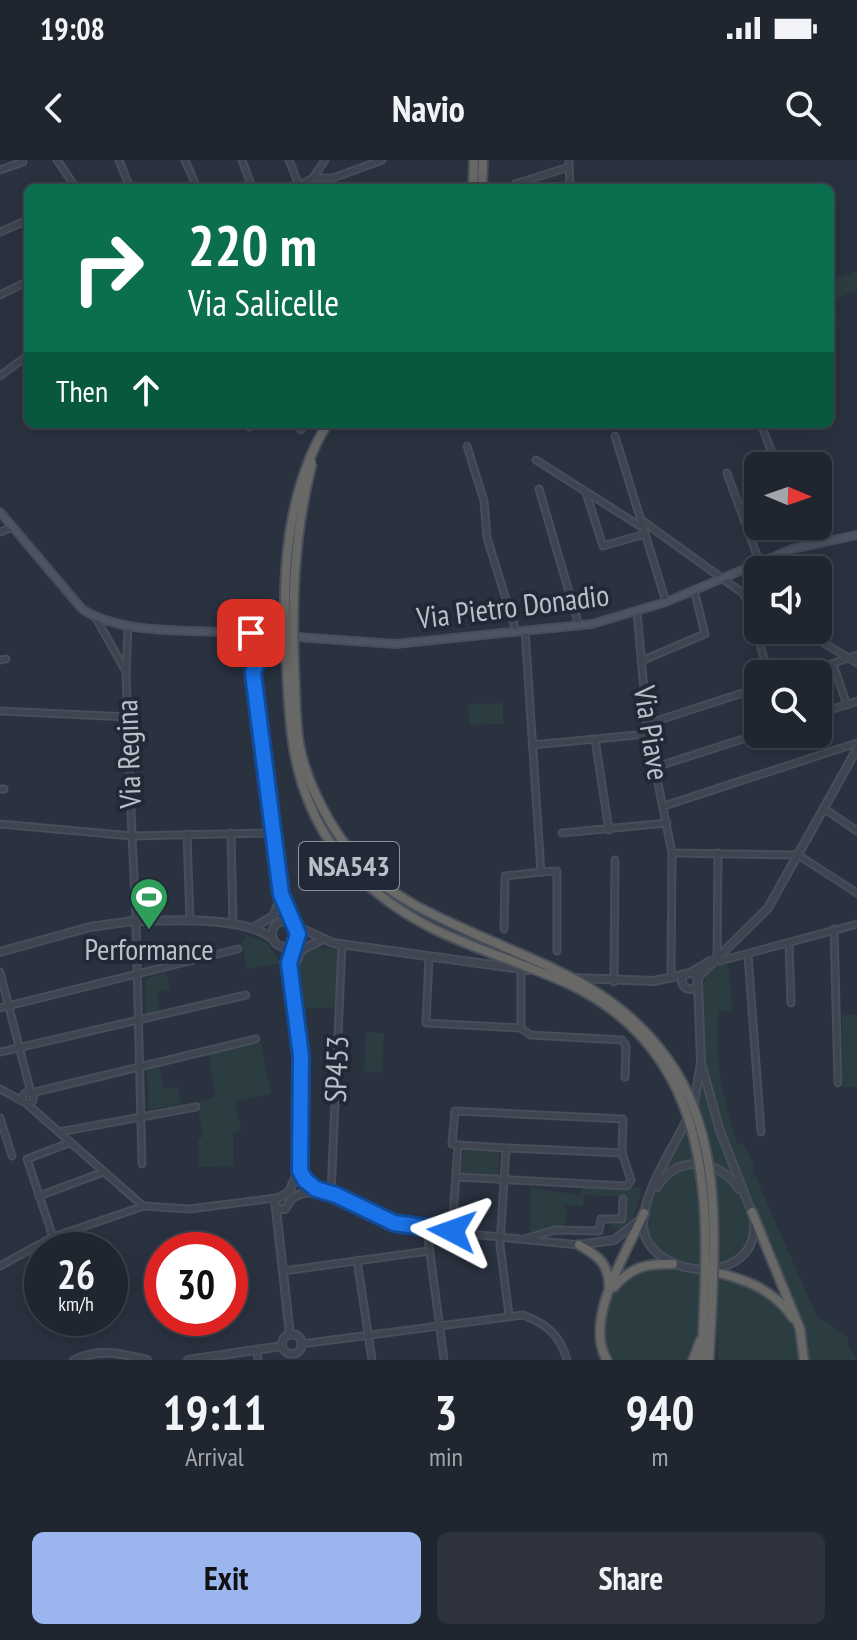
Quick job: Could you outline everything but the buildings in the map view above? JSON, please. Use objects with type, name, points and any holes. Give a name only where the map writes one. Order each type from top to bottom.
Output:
[{"type":"highway","points":[[473,184],[474,160]]},
{"type":"highway","points":[[482,184],[483,160]]},
{"type":"highway","name":"NSA543","points":[[327,428],[313,448],[295,499],[285,589],[290,727],[299,775],[312,809],[347,864],[395,908],[459,941],[574,987],[616,1015],[644,1043],[681,1097],[697,1145],[707,1207],[708,1306]]},
{"type":"highway","name":"NSA543","points":[[328,428],[314,458],[304,496],[295,558],[292,627],[297,727],[303,762],[317,797],[339,835],[369,873],[410,902],[612,999],[652,1040],[686,1092],[697,1118],[710,1176],[714,1209],[708,1306]]},
{"type":"highway","points":[[752,1212],[800,1329],[804,1360]]},
{"type":"highway","points":[[607,1360],[598,1329],[608,1294],[644,1213]]},
{"type":"highway","points":[[579,1245],[602,1260],[608,1274],[608,1294]]},
{"type":"highway","points":[[608,1294],[636,1268],[653,1263],[673,1264]]},
{"type":"highway","points":[[708,1270],[743,1279],[766,1290],[788,1311],[800,1329]]},
{"type":"highway","points":[[702,1360],[708,1306]]},
{"type":"highway","points":[[693,1360],[707,1336]]},
{"type":"highway","points":[[707,1336],[712,1360]]},
{"type":"main road","name":"Via Pietro Donadio","points":[[0,512],[75,601],[96,618],[128,626],[395,644],[579,626],[666,602],[744,567]]},
{"type":"main road","name":"Via Pietro Donadio","points":[[773,556],[857,535]]},
{"type":"main road","points":[[220,631],[244,650],[260,651],[281,635]]},
{"type":"main road","points":[[244,650],[244,639],[254,634],[263,640],[260,651]]},
{"type":"street","points":[[57,160],[73,184]]},
{"type":"street","points":[[119,160],[128,184]]},
{"type":"street","points":[[185,160],[195,184]]},
{"type":"street","points":[[242,160],[251,184]]},
{"type":"street","points":[[289,160],[296,184]]},
{"type":"street","points":[[302,184],[313,178],[325,160]]},
{"type":"street","points":[[313,178],[324,178],[377,161]]},
{"type":"street","points":[[0,170],[23,162]]},
{"type":"street","points":[[515,184],[569,163],[570,184]]},
{"type":"street","points":[[324,178],[326,184]]},
{"type":"street","points":[[0,232],[24,222]]},
{"type":"street","points":[[0,295],[24,283]]},
{"type":"street","points":[[0,376],[24,358]]},
{"type":"street","points":[[763,428],[772,452]]},
{"type":"street","points":[[615,436],[666,602]]},
{"type":"street","points":[[467,446],[484,501],[487,538],[520,631],[541,872]]},
{"type":"street","points":[[536,460],[644,531]]},
{"type":"street","points":[[727,473],[757,556]]},
{"type":"street","points":[[539,489],[579,626]]},
{"type":"street","points":[[585,492],[603,546],[644,531]]},
{"type":"street","points":[[739,507],[744,505]]},
{"type":"street","points":[[641,520],[744,595]]},
{"type":"street","points":[[0,532],[13,527]]},
{"type":"street","points":[[641,661],[705,634],[693,589]]},
{"type":"street","name":"Via Piave","points":[[637,612],[648,734],[672,853],[671,978]]},
{"type":"street","name":"Via Regina","points":[[96,618],[110,637],[126,672]]},
{"type":"street","name":"Via Regina","points":[[128,626],[126,672],[142,1164]]},
{"type":"street","points":[[826,644],[857,663]]},
{"type":"street","points":[[0,952],[90,927],[136,921],[190,920],[253,928],[280,946],[293,944],[298,934],[282,896],[253,673],[244,650]]},
{"type":"street","points":[[253,673],[260,651]]},
{"type":"street","points":[[847,705],[833,664],[857,655]]},
{"type":"street","points":[[647,724],[744,693]]},
{"type":"street","points":[[832,710],[857,701]]},
{"type":"street","points":[[0,711],[128,717]]},
{"type":"street","points":[[532,745],[648,734]]},
{"type":"street","points":[[595,739],[609,830]]},
{"type":"street","points":[[656,767],[744,739]]},
{"type":"street","points":[[664,806],[857,743]]},
{"type":"street","points":[[688,987],[693,977],[768,908],[857,749]]},
{"type":"street","points":[[849,763],[857,768]]},
{"type":"street","points":[[825,809],[857,831]]},
{"type":"street","points":[[562,833],[667,823]]},
{"type":"street","points":[[0,824],[132,836],[273,833]]},
{"type":"street","points":[[231,833],[233,926]]},
{"type":"street","points":[[187,834],[190,920]]},
{"type":"street","points":[[672,853],[798,855],[857,893]]},
{"type":"street","points":[[717,958],[718,853]]},
{"type":"street","points":[[614,982],[615,860]]},
{"type":"street","points":[[504,929],[505,876],[557,871],[557,951]]},
{"type":"street","points":[[273,939],[272,931],[279,922],[282,896]]},
{"type":"street","points":[[253,928],[273,916],[282,896]]},
{"type":"street","points":[[279,922],[294,925],[321,940],[342,944],[614,982],[693,977]]},
{"type":"street","points":[[717,958],[724,961],[857,924]]},
{"type":"street","points":[[834,929],[838,1083]]},
{"type":"street","points":[[290,972],[302,950],[321,940]]},
{"type":"street","name":"SP453","points":[[293,944],[289,963],[301,1056],[299,1165],[295,1181]]},
{"type":"street","name":"SP453","points":[[331,1194],[342,944]]},
{"type":"street","points":[[789,944],[791,1003]]},
{"type":"street","name":"SP453","points":[[280,946],[289,963]]},
{"type":"street","points":[[0,1008],[238,949]]},
{"type":"street","points":[[748,955],[761,1132]]},
{"type":"street","points":[[429,957],[426,1023],[521,1028],[530,1035],[622,1040],[626,1046],[625,1077]]},
{"type":"street","points":[[521,969],[521,1028]]},
{"type":"street","points":[[0,972],[30,1094],[38,1112]]},
{"type":"street","points":[[688,987],[693,977]]},
{"type":"street","points":[[644,1213],[648,1242],[658,1255],[673,1264],[708,1270],[728,1266],[747,1251],[754,1228],[752,1212],[704,1086],[693,977]]},
{"type":"street","points":[[671,978],[688,987],[699,1017]]},
{"type":"street","points":[[0,1052],[246,995]]},
{"type":"street","points":[[10,1094],[30,1094],[256,1039]]},
{"type":"street","points":[[68,1232],[144,1206],[190,1209],[259,1203],[287,1194],[295,1181],[306,1182],[394,1223],[427,1230],[579,1245],[614,1240],[626,1234],[644,1213],[694,1107],[701,1063]]},
{"type":"street","points":[[0,1089],[38,1112],[101,1173],[144,1206]]},
{"type":"street","points":[[26,1104],[30,1094]]},
{"type":"street","points":[[58,1132],[196,1107]]},
{"type":"street","points":[[456,1177],[627,1186],[631,1180],[622,1153],[623,1119],[455,1111],[452,1144],[622,1153]]},
{"type":"street","points":[[0,1118],[12,1156]]},
{"type":"street","points":[[51,1232],[27,1159],[69,1143]]},
{"type":"street","points":[[452,1231],[458,1145]]},
{"type":"street","points":[[506,1148],[500,1235],[509,1315]]},
{"type":"street","points":[[650,1198],[671,1171],[692,1163],[703,1163],[728,1174],[746,1198]]},
{"type":"street","name":"SP453","points":[[299,1165],[306,1182]]},
{"type":"street","points":[[39,1196],[101,1173]]},
{"type":"street","points":[[304,1193],[306,1182]]},
{"type":"street","points":[[279,1220],[293,1197],[320,1191]]},
{"type":"street","points":[[276,1198],[290,1335]]},
{"type":"street","points":[[527,1238],[565,1229],[599,1231],[601,1219],[622,1219],[623,1199]]},
{"type":"street","points":[[259,1203],[276,1208],[286,1207]]},
{"type":"street","points":[[427,1230],[444,1360]]},
{"type":"street","points":[[283,1271],[429,1251]]},
{"type":"street","points":[[0,1266],[24,1253]]},
{"type":"street","points":[[357,1260],[372,1360]]},
{"type":"street","points":[[301,1344],[523,1315],[544,1324],[559,1339],[567,1360]]},
{"type":"street","points":[[282,1346],[290,1335],[297,1336],[301,1344]]},
{"type":"street","points":[[282,1346],[288,1353],[295,1354],[301,1344]]},
{"type":"street","points":[[188,1360],[282,1346]]},
{"type":"street","points":[[257,1350],[258,1360]]},
{"type":"street","points":[[74,1360],[97,1351],[147,1360]]},
{"type":"shaded area","points":[[857,271],[857,291],[834,299],[834,279]]},
{"type":"shaded area","points":[[503,703],[503,724],[469,725],[468,704]]},
{"type":"shaded area","points":[[246,935],[266,942],[281,963],[247,969],[242,945]]},
{"type":"shaded area","points":[[314,947],[337,949],[336,1008],[303,1008],[299,963]]},
{"type":"shaded area","points":[[728,964],[733,1012],[719,1010],[718,1046],[724,1094],[738,1145],[743,1144],[754,1165],[753,1171],[816,1315],[848,1337],[848,1345],[857,1360],[809,1360],[802,1319],[711,1103],[701,1033],[702,996],[711,967]]},
{"type":"shaded area","points":[[166,972],[170,989],[156,993],[160,1011],[146,1014],[145,979]]},
{"type":"shaded area","points":[[842,1015],[857,1015],[857,1087],[843,1087]]},
{"type":"shaded area","points":[[366,1032],[384,1033],[382,1073],[364,1072]]},
{"type":"shaded area","points":[[261,1043],[271,1094],[235,1101],[241,1130],[233,1132],[233,1166],[199,1167],[198,1139],[203,1137],[197,1102],[215,1097],[209,1054]]},
{"type":"shaded area","points":[[159,1067],[164,1089],[178,1087],[181,1104],[149,1110],[147,1070]]},
{"type":"shaded area","points":[[703,1090],[736,1176],[707,1161],[691,1162],[662,1175]]},
{"type":"shaded area","points":[[463,1150],[499,1151],[498,1176],[461,1174]]},
{"type":"shaded area","points":[[696,1166],[721,1176],[739,1192],[748,1212],[750,1232],[742,1250],[725,1262],[698,1264],[662,1254],[652,1243],[647,1230],[652,1202],[660,1189],[682,1170]]},
{"type":"shaded area","points":[[584,1186],[642,1188],[634,1217],[607,1238],[618,1229],[612,1228],[611,1223],[626,1222],[628,1197],[584,1195],[583,1206],[563,1205],[563,1209],[567,1210],[565,1227],[530,1232],[531,1188],[580,1195]]},
{"type":"shaded area","points":[[663,1266],[733,1280],[771,1298],[785,1313],[795,1333],[800,1360],[718,1360],[717,1311],[699,1310],[698,1338],[690,1360],[610,1360],[604,1327],[612,1298],[631,1276]]},
{"type":"place","name":"Performance","points":[[149,931]]},
{"type":"route","points":[[251,633],[259,635],[264,643],[253,673],[281,894],[298,934],[289,963],[301,1056],[300,1171],[316,1189],[336,1195],[394,1223],[410,1228],[452,1231]]}]
